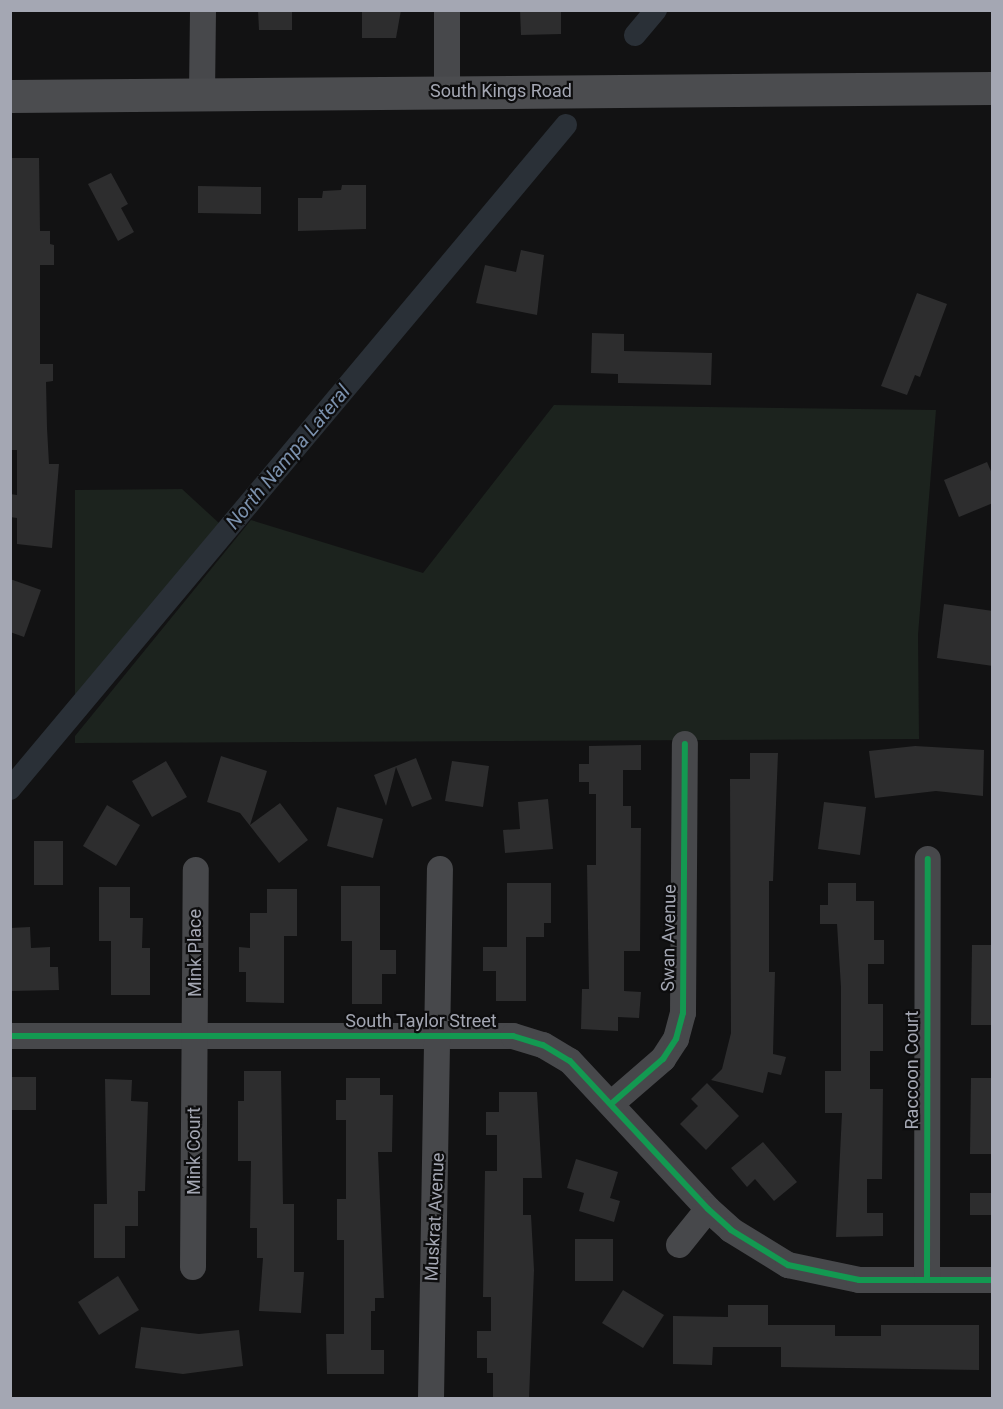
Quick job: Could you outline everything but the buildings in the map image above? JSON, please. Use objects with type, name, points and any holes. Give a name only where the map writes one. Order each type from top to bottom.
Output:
[{"type":"main road","name":"South Kings Road","points":[[10,96],[993,88]]},
{"type":"street","points":[[202,93],[203,10]]},
{"type":"street","points":[[447,10],[447,92]]},
{"type":"street","name":"Swan Avenue","points":[[611,1104],[663,1059],[676,1039],[683,1013],[685,744]]},
{"type":"street","name":"Raccoon Court","points":[[927,1280],[928,859]]},
{"type":"street","name":"Muskrat Avenue","points":[[431,1398],[440,1035],[440,869]]},
{"type":"street","name":"Mink Place","points":[[195,1036],[196,870]]},
{"type":"street","name":"South Taylor Street","points":[[10,1036],[513,1036],[543,1044],[570,1061],[708,1209],[731,1230],[788,1265],[837,1277],[993,1280]]},
{"type":"street","name":"Mink Court","points":[[193,1267],[195,1036]]},
{"type":"street","points":[[679,1245],[708,1209]]},
{"type":"shaded area","points":[[554,405],[936,410],[918,635],[919,739],[75,743],[75,736],[251,520],[423,573]]},
{"type":"shaded area","points":[[182,489],[219,523],[75,698],[75,490]]},
{"type":"waterway","name":"North Nampa Lateral","points":[[635,35],[656,10]]},
{"type":"waterway","name":"North Nampa Lateral","points":[[10,789],[566,125]]},
{"type":"cycle path","points":[[611,1104],[663,1059],[676,1039],[683,1013],[685,744]]},
{"type":"cycle path","points":[[927,1280],[928,859]]},
{"type":"cycle path","points":[[10,1036],[513,1036],[543,1045],[570,1061],[708,1209],[731,1230],[788,1265],[859,1280],[992,1280]]}]
